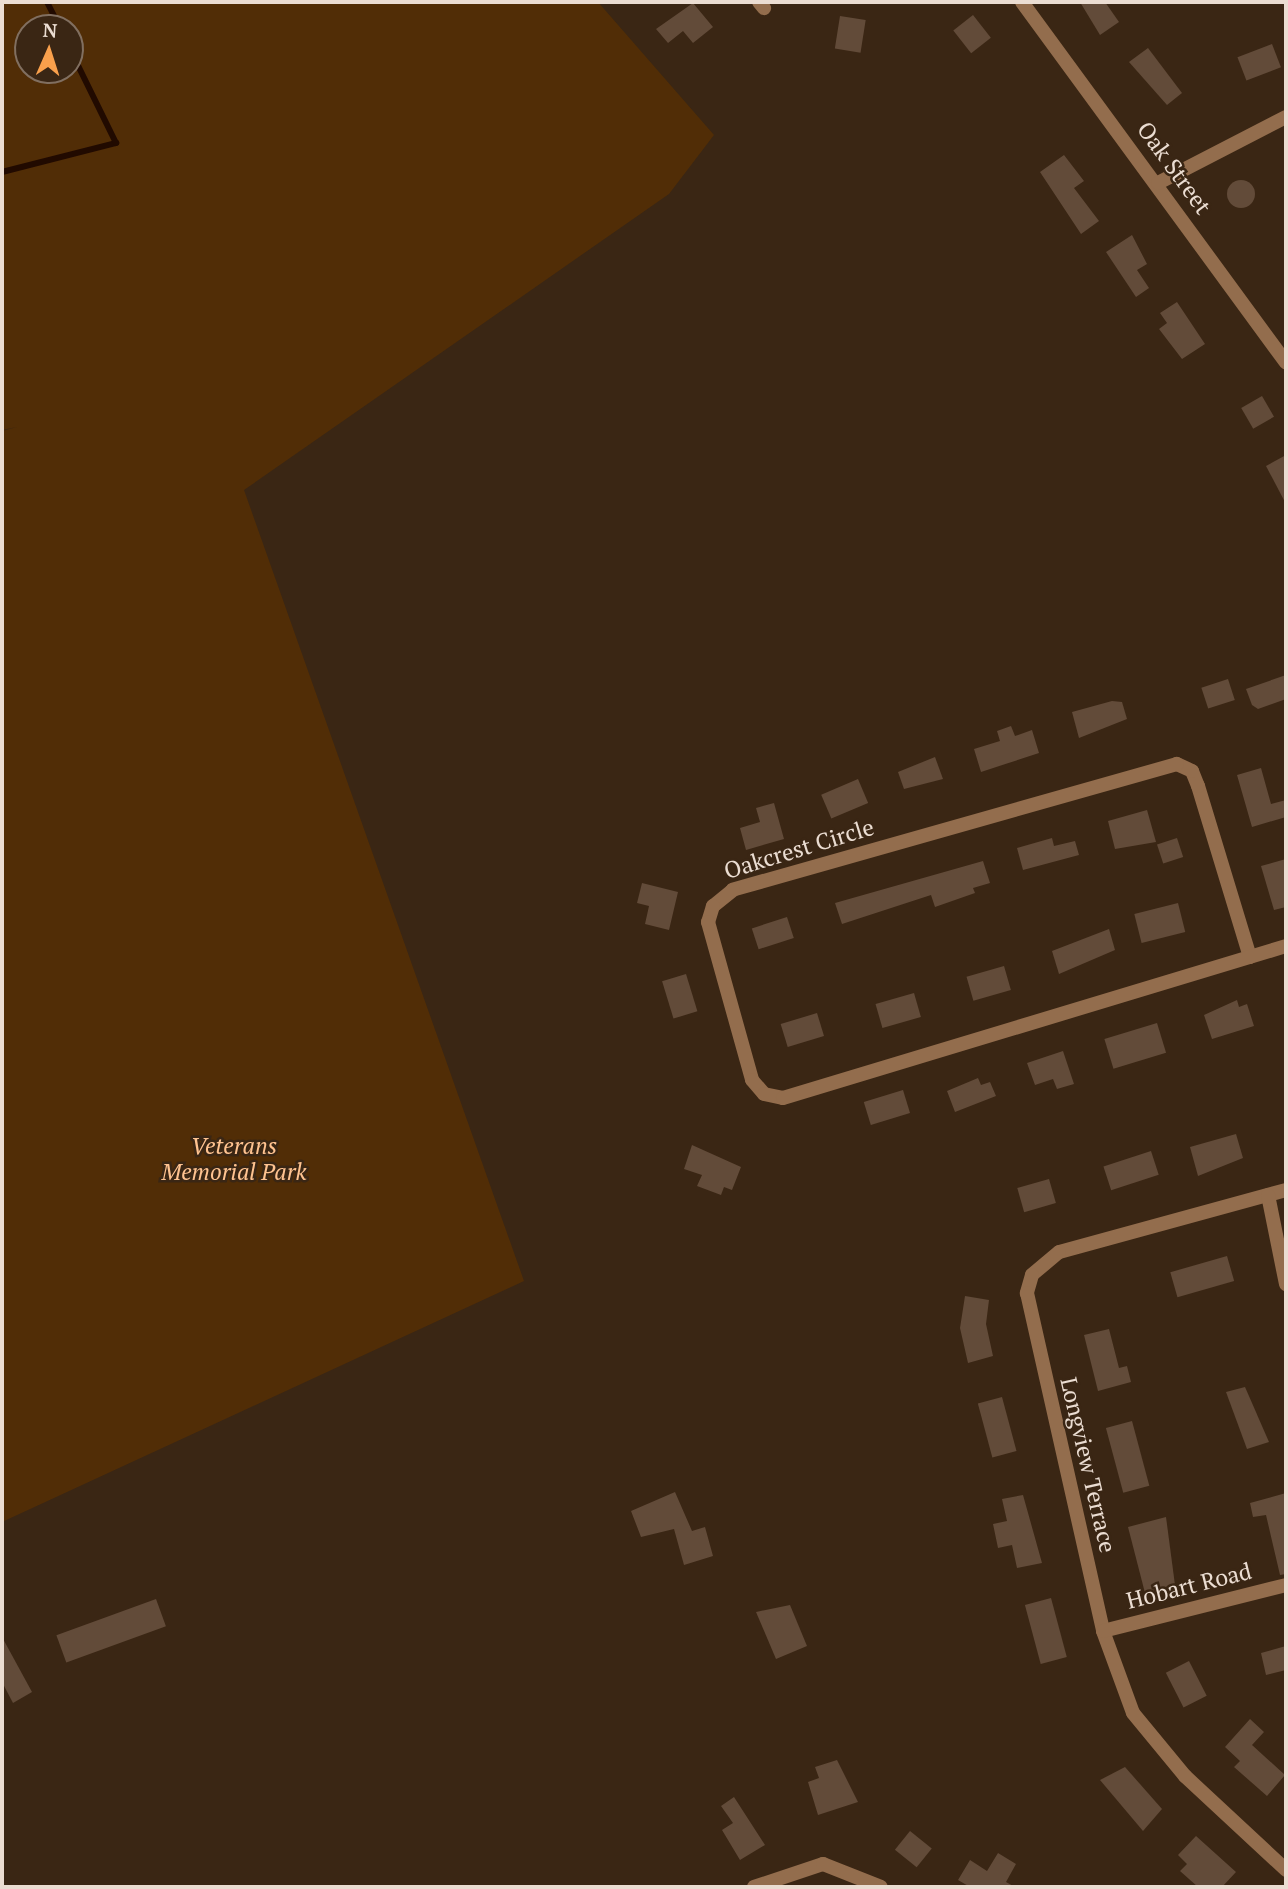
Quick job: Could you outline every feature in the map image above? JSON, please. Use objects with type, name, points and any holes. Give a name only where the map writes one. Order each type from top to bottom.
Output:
[{"type":"street","name":"Oak Street","points":[[1022,2],[1158,183],[1286,363]]},
{"type":"street","points":[[1158,183],[1286,117]]},
{"type":"street","name":"Oakcrest Circle","points":[[1250,957],[1198,786],[1192,771],[1177,764],[733,890],[713,906],[708,922],[752,1080],[764,1094],[783,1098],[1250,957],[1286,946]]},
{"type":"street","name":"Longview Terrace","points":[[1286,1190],[1059,1252],[1032,1275],[1031,1315],[1102,1631],[1133,1713],[1154,1743],[1286,1870]]},
{"type":"street","points":[[1268,1195],[1286,1284]]},
{"type":"street","name":"Hobart Road","points":[[1102,1631],[1286,1585]]},
{"type":"street","points":[[754,1887],[822,1864],[881,1887]]},
{"type":"green space","name":"Veterans Memorial Park","points":[[2,2],[598,2],[714,135],[669,194],[244,490],[524,1281],[2,1522],[2,431],[17,427],[2,430]]},
{"type":"building","points":[[1080,2],[1105,2],[1119,22],[1100,35]]},
{"type":"building","points":[[693,3],[713,27],[693,43],[683,31],[668,43],[656,29]]},
{"type":"building","points":[[973,15],[991,38],[971,53],[953,30]]},
{"type":"building","points":[[840,16],[866,20],[861,53],[835,49]]},
{"type":"building","points":[[1272,44],[1281,67],[1246,81],[1237,57]]},
{"type":"building","points":[[1148,48],[1182,93],[1167,105],[1129,62]]},
{"type":"building","points":[[1064,155],[1084,181],[1074,188],[1099,221],[1081,234],[1040,172]]},
{"type":"building","points":[[1241,180],[1251,184],[1255,194],[1251,204],[1241,208],[1231,204],[1227,194],[1231,184]]},
{"type":"building","points":[[1132,235],[1147,264],[1137,270],[1149,288],[1136,297],[1106,252]]},
{"type":"building","points":[[1177,302],[1205,344],[1182,359],[1159,329],[1167,323],[1160,313]]},
{"type":"building","points":[[1262,396],[1274,417],[1253,429],[1241,408]]},
{"type":"building","points":[[1286,455],[1286,504],[1266,466]]},
{"type":"building","points":[[1286,675],[1286,699],[1258,709],[1252,705],[1246,689]]},
{"type":"building","points":[[1228,679],[1235,700],[1208,709],[1201,688]]},
{"type":"building","points":[[1112,701],[1122,702],[1127,719],[1079,738],[1072,712]]},
{"type":"building","points":[[1011,726],[1015,736],[1032,730],[1039,753],[981,772],[974,749],[1000,741],[997,731]]},
{"type":"building","points":[[935,757],[943,779],[904,789],[898,772]]},
{"type":"building","points":[[1261,768],[1271,804],[1286,800],[1286,817],[1252,827],[1237,775]]},
{"type":"building","points":[[858,779],[868,803],[831,819],[821,795]]},
{"type":"building","points":[[774,803],[784,839],[746,850],[740,828],[760,822],[756,808]]},
{"type":"building","points":[[1147,810],[1156,842],[1115,849],[1108,821]]},
{"type":"building","points":[[1052,838],[1054,846],[1075,841],[1079,855],[1023,870],[1017,848]]},
{"type":"building","points":[[1177,838],[1183,857],[1163,864],[1157,844]]},
{"type":"building","points":[[1286,859],[1286,907],[1274,910],[1261,866]]},
{"type":"building","points":[[983,861],[990,883],[973,888],[975,893],[935,907],[931,895],[842,924],[835,903]]},
{"type":"building","points":[[642,883],[678,892],[669,930],[645,924],[649,906],[637,903]]},
{"type":"building","points":[[1178,903],[1185,932],[1142,943],[1134,914]]},
{"type":"building","points":[[787,917],[794,938],[759,949],[752,928]]},
{"type":"building","points":[[1109,929],[1115,950],[1059,974],[1052,951]]},
{"type":"building","points":[[1004,966],[1011,990],[973,1001],[967,977]]},
{"type":"building","points":[[686,974],[697,1011],[673,1019],[662,981]]},
{"type":"building","points":[[914,993],[921,1017],[882,1028],[876,1004]]},
{"type":"building","points":[[1237,1000],[1239,1007],[1247,1004],[1254,1026],[1212,1039],[1204,1015]]},
{"type":"building","points":[[817,1013],[824,1036],[788,1047],[781,1024]]},
{"type":"building","points":[[1157,1023],[1166,1053],[1113,1069],[1104,1039]]},
{"type":"building","points":[[1063,1051],[1074,1084],[1057,1089],[1053,1079],[1035,1085],[1027,1063]]},
{"type":"building","points":[[978,1078],[981,1085],[990,1082],[996,1096],[955,1112],[947,1091]]},
{"type":"building","points":[[903,1090],[910,1113],[871,1125],[864,1102]]},
{"type":"building","points":[[1236,1134],[1243,1158],[1198,1176],[1190,1147]]},
{"type":"building","points":[[692,1145],[741,1167],[732,1190],[724,1187],[721,1195],[697,1186],[702,1175],[684,1169]]},
{"type":"building","points":[[1151,1151],[1159,1175],[1111,1190],[1103,1166]]},
{"type":"building","points":[[1049,1179],[1056,1203],[1024,1212],[1017,1188]]},
{"type":"building","points":[[1227,1256],[1234,1281],[1177,1297],[1170,1272]]},
{"type":"building","points":[[965,1296],[989,1300],[986,1324],[993,1356],[968,1363],[960,1328]]},
{"type":"building","points":[[1109,1329],[1119,1368],[1127,1366],[1131,1382],[1098,1391],[1084,1335]]},
{"type":"building","points":[[1245,1387],[1269,1442],[1247,1449],[1226,1392]]},
{"type":"building","points":[[1002,1397],[1016,1451],[992,1458],[978,1403]]},
{"type":"building","points":[[1132,1421],[1149,1486],[1123,1493],[1106,1428]]},
{"type":"building","points":[[675,1492],[692,1531],[705,1527],[713,1556],[684,1565],[674,1529],[641,1537],[631,1511]]},
{"type":"building","points":[[1286,1493],[1286,1574],[1280,1575],[1266,1515],[1253,1517],[1250,1503]]},
{"type":"building","points":[[1023,1495],[1042,1563],[1017,1568],[1012,1545],[998,1548],[993,1524],[1007,1521],[1002,1499]]},
{"type":"building","points":[[1166,1517],[1175,1585],[1145,1593],[1128,1527]]},
{"type":"building","points":[[1051,1598],[1067,1657],[1041,1664],[1025,1605]]},
{"type":"building","points":[[156,1599],[166,1626],[66,1663],[56,1635]]},
{"type":"building","points":[[790,1605],[807,1646],[776,1659],[756,1612]]},
{"type":"building","points":[[2,1637],[32,1692],[13,1703],[2,1682]]},
{"type":"building","points":[[1286,1646],[1286,1670],[1266,1675],[1261,1653]]},
{"type":"building","points":[[1189,1661],[1207,1696],[1184,1708],[1166,1673]]},
{"type":"building","points":[[1250,1719],[1264,1732],[1252,1745],[1285,1775],[1267,1796],[1234,1767],[1240,1761],[1225,1747]]},
{"type":"building","points":[[837,1760],[858,1802],[818,1815],[808,1782],[819,1778],[815,1767]]},
{"type":"building","points":[[1125,1767],[1162,1809],[1143,1831],[1100,1780]]},
{"type":"building","points":[[734,1797],[765,1845],[740,1860],[722,1830],[733,1823],[721,1806]]},
{"type":"building","points":[[910,1831],[932,1849],[917,1867],[895,1850]]},
{"type":"building","points":[[1196,1836],[1236,1872],[1222,1887],[1198,1887],[1180,1871],[1187,1864],[1178,1855]]},
{"type":"building","points":[[998,1853],[1016,1864],[1006,1882],[1015,1887],[970,1887],[958,1880],[970,1860],[987,1871]]},
{"type":"waterway","points":[[47,2],[53,14]]},
{"type":"waterway","points":[[2,172],[116,143],[84,78]]}]
